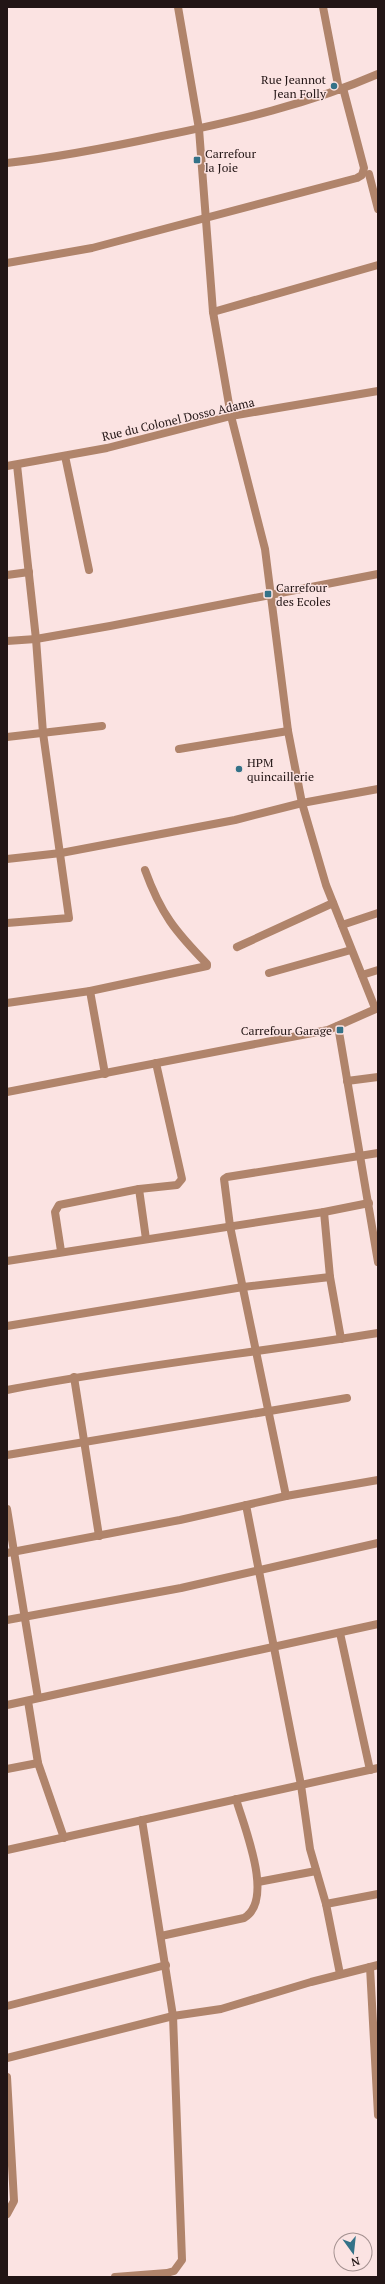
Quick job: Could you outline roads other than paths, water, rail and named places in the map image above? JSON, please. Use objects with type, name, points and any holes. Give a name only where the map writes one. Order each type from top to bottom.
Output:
[{"type":"street","points":[[7,1092],[296,1038],[338,1026],[377,1008],[351,950],[326,885],[302,803],[288,731],[265,549],[231,416],[213,312],[199,128],[178,7]]},
{"type":"street","points":[[323,7],[341,89],[364,168],[378,208]]},
{"type":"street","points":[[7,163],[60,157],[199,128],[341,89],[378,75]]},
{"type":"street","points":[[7,263],[85,249],[206,219],[378,171]]},
{"type":"street","points":[[213,312],[378,265]]},
{"type":"street","name":"Rue du Colonel Dosso Adama","points":[[7,466],[114,446],[231,416],[378,391]]},
{"type":"street","points":[[65,456],[89,570]]},
{"type":"street","points":[[7,923],[69,918],[61,852],[43,733],[36,639],[17,465]]},
{"type":"street","points":[[7,575],[29,572]]},
{"type":"street","points":[[7,641],[36,639],[378,574]]},
{"type":"street","points":[[7,737],[102,726]]},
{"type":"street","points":[[179,749],[288,731]]},
{"type":"street","points":[[7,860],[61,852],[234,820],[302,803],[378,790]]},
{"type":"street","points":[[7,1003],[90,991],[207,966],[207,964],[164,915],[145,870]]},
{"type":"street","points":[[237,946],[333,903]]},
{"type":"street","points":[[342,925],[378,913]]},
{"type":"street","points":[[269,974],[351,950]]},
{"type":"street","points":[[362,976],[378,970]]},
{"type":"street","points":[[90,991],[105,1074]]},
{"type":"street","points":[[338,1026],[369,1203],[375,1217],[378,1262]]},
{"type":"street","points":[[61,1252],[56,1208],[59,1205],[139,1189],[177,1185],[182,1179],[156,1063]]},
{"type":"street","points":[[347,1081],[378,1077]]},
{"type":"street","points":[[286,1496],[230,1226],[224,1179],[378,1153]]},
{"type":"street","points":[[139,1189],[146,1239]]},
{"type":"street","points":[[7,1261],[324,1212],[369,1203]]},
{"type":"street","points":[[324,1212],[330,1277],[341,1339]]},
{"type":"street","points":[[7,1326],[243,1287],[330,1277]]},
{"type":"street","points":[[7,1390],[74,1377],[257,1352],[378,1333]]},
{"type":"street","points":[[74,1377],[99,1536]]},
{"type":"street","points":[[7,1455],[347,1398]]},
{"type":"street","points":[[11,1552],[99,1536],[286,1496],[378,1480]]},
{"type":"street","points":[[246,1505],[301,1785],[310,1849],[326,1904],[340,1974]]},
{"type":"street","points":[[7,1509],[11,1552],[38,1698]]},
{"type":"street","points":[[7,1620],[181,1588],[258,1569],[378,1543]]},
{"type":"street","points":[[7,1705],[378,1624]]},
{"type":"street","points":[[7,1850],[374,1769],[340,1633]]},
{"type":"street","points":[[28,1701],[38,1763],[64,1838]]},
{"type":"street","points":[[7,1769],[38,1763]]},
{"type":"street","points":[[161,1936],[244,1918],[253,1910],[257,1903],[258,1882],[236,1799]]},
{"type":"street","points":[[114,2277],[167,2273],[174,2271],[182,2260],[173,2016],[142,1820]]},
{"type":"street","points":[[258,1882],[316,1871]]},
{"type":"street","points":[[326,1904],[378,1894]]},
{"type":"street","points":[[7,2006],[166,1965]]},
{"type":"street","points":[[7,2058],[173,2016],[222,2009],[340,1974],[374,1966],[378,2115]]},
{"type":"street","points":[[7,2077],[14,2201],[7,2214]]},
{"type":"place","name":"Rue Jeannot Jean Folly","points":[[334,86]]},
{"type":"place","name":"Carrefour la Joie","points":[[197,160]]},
{"type":"place","name":"Carrefour des Ecoles","points":[[268,594]]},
{"type":"place","name":"HPM quincaillerie","points":[[239,769]]},
{"type":"place","name":"Carrefour Garage","points":[[340,1030]]}]
